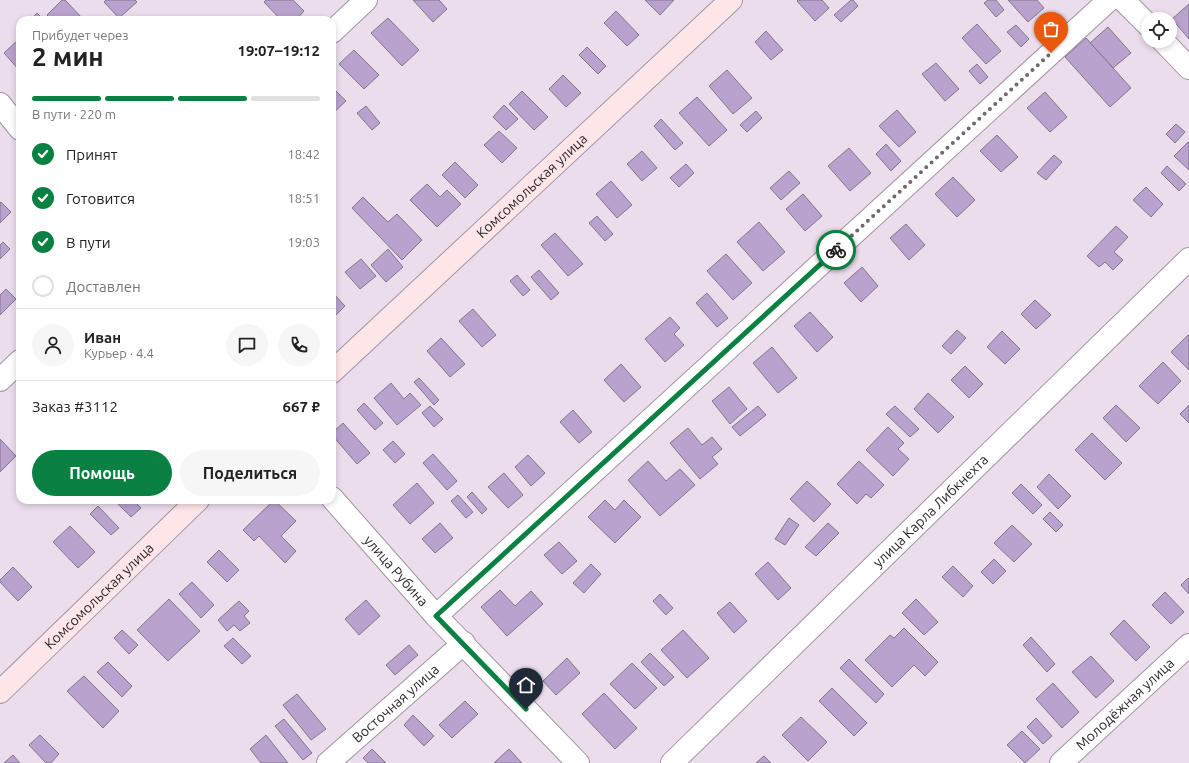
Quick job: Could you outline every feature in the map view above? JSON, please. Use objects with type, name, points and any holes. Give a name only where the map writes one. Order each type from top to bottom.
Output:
[{"type":"street","points":[[336,28],[366,0]]},
{"type":"street","name":"Комсомольская улица","points":[[336,368],[731,0]]},
{"type":"street","points":[[436,616],[1109,0]]},
{"type":"street","points":[[1123,0],[1141,18]]},
{"type":"street","points":[[1170,48],[1189,68]]},
{"type":"street","points":[[0,104],[16,124]]},
{"type":"street","name":"улица Карла Либкнехта","points":[[672,763],[1189,259]]},
{"type":"street","points":[[0,380],[16,365]]},
{"type":"street","name":"улица Рубина","points":[[336,503],[436,616],[464,643],[578,763]]},
{"type":"street","name":"Комсомольская улица","points":[[0,692],[194,504]]},
{"type":"street","name":"Восточная улица","points":[[328,763],[464,643]]},
{"type":"street","name":"Молодёжная улица","points":[[1061,763],[1189,645]]},
{"type":"building","points":[[62,0],[65,0],[80,16],[48,16],[47,15]]},
{"type":"building","points":[[106,0],[135,0],[137,2],[121,16],[117,16],[104,2]]},
{"type":"building","points":[[266,0],[293,0],[304,11],[300,16],[277,16],[264,2]]},
{"type":"building","points":[[413,0],[439,0],[447,9],[433,22]]},
{"type":"building","points":[[645,0],[674,0],[660,15]]},
{"type":"building","points":[[822,0],[829,8],[815,21],[797,1]]},
{"type":"building","points":[[851,0],[853,0],[858,6],[841,22],[834,15]]},
{"type":"building","points":[[988,0],[996,0],[1004,10],[996,17],[984,3]]},
{"type":"building","points":[[1008,0],[1037,0],[1044,8],[1028,22]]},
{"type":"building","points":[[1189,4],[1189,39],[1177,25],[1177,15]]},
{"type":"building","points":[[616,11],[639,35],[627,46],[604,23]]},
{"type":"building","points":[[388,18],[419,50],[402,66],[371,33]]},
{"type":"building","points":[[977,24],[1001,51],[986,64],[962,38]]},
{"type":"building","points":[[1016,25],[1029,39],[1021,47],[1007,32]]},
{"type":"building","points":[[1108,27],[1131,53],[1113,68],[1090,43]]},
{"type":"building","points":[[766,31],[783,50],[771,60],[755,42]]},
{"type":"building","points":[[1086,38],[1131,88],[1110,107],[1065,57]]},
{"type":"building","points":[[16,42],[16,66],[4,53]]},
{"type":"building","points":[[587,47],[606,66],[598,74],[579,55]]},
{"type":"building","points":[[354,50],[379,75],[364,89],[339,64]]},
{"type":"building","points":[[936,63],[959,89],[945,101],[922,74]]},
{"type":"building","points":[[977,64],[988,77],[980,84],[969,71]]},
{"type":"building","points":[[727,70],[752,98],[733,114],[709,86]]},
{"type":"building","points":[[563,75],[581,93],[566,107],[549,89]]},
{"type":"building","points":[[336,91],[346,101],[336,110]]},
{"type":"building","points":[[522,91],[548,117],[534,130],[509,104]]},
{"type":"building","points":[[1045,92],[1067,117],[1050,132],[1027,108]]},
{"type":"building","points":[[697,97],[727,130],[709,146],[679,113]]},
{"type":"building","points":[[504,105],[518,119],[506,130],[493,117]]},
{"type":"building","points":[[366,106],[380,123],[372,130],[357,113]]},
{"type":"building","points":[[897,110],[916,132],[899,147],[879,126]]},
{"type":"building","points":[[756,111],[762,118],[747,132],[740,125]]},
{"type":"building","points":[[661,119],[683,143],[675,150],[654,126]]},
{"type":"building","points":[[1176,124],[1185,132],[1175,143],[1166,134]]},
{"type":"building","points":[[499,131],[517,148],[502,163],[484,145]]},
{"type":"building","points":[[997,135],[1018,157],[1001,172],[980,151]]},
{"type":"building","points":[[1188,142],[1189,143],[1189,170],[1174,156]]},
{"type":"building","points":[[886,144],[901,161],[891,171],[876,154]]},
{"type":"building","points":[[849,148],[871,173],[850,191],[828,166]]},
{"type":"building","points":[[642,151],[657,168],[642,181],[627,164]]},
{"type":"building","points":[[1054,155],[1062,162],[1046,180],[1037,173]]},
{"type":"building","points":[[455,162],[478,185],[465,198],[442,175]]},
{"type":"building","points":[[686,164],[694,173],[679,187],[670,178]]},
{"type":"building","points":[[1167,166],[1186,184],[1179,191],[1161,173]]},
{"type":"building","points":[[789,171],[800,183],[781,200],[770,188]]},
{"type":"building","points":[[953,177],[975,200],[957,217],[935,194]]},
{"type":"building","points":[[611,181],[632,205],[617,218],[596,194]]},
{"type":"building","points":[[427,184],[440,197],[447,190],[461,204],[437,227],[410,200]]},
{"type":"building","points":[[1146,187],[1163,204],[1151,217],[1133,200]]},
{"type":"building","points":[[803,194],[822,216],[805,231],[786,209]]},
{"type":"building","points":[[363,197],[388,222],[397,214],[422,240],[402,260],[352,208]]},
{"type":"building","points":[[1,202],[11,212],[0,223],[0,203]]},
{"type":"building","points":[[597,216],[613,234],[605,241],[589,223]]},
{"type":"building","points":[[759,222],[785,252],[763,271],[737,242]]},
{"type":"building","points":[[906,224],[925,245],[909,260],[890,238]]},
{"type":"building","points":[[1116,226],[1128,237],[1114,252],[1123,260],[1113,270],[1105,262],[1099,267],[1087,256]]},
{"type":"building","points":[[555,233],[583,264],[568,276],[541,245]]},
{"type":"building","points":[[3,242],[10,249],[0,259],[0,245]]},
{"type":"building","points":[[388,249],[403,267],[386,282],[371,265]]},
{"type":"building","points":[[726,254],[752,283],[733,300],[707,271]]},
{"type":"building","points":[[361,259],[376,276],[360,289],[345,272]]},
{"type":"building","points":[[862,267],[878,286],[861,302],[844,283]]},
{"type":"building","points":[[539,270],[559,293],[551,300],[531,277]]},
{"type":"building","points":[[517,275],[530,290],[523,296],[510,281]]},
{"type":"building","points":[[6,289],[16,299],[0,315],[0,295]]},
{"type":"building","points":[[707,293],[728,318],[717,327],[696,303]]},
{"type":"building","points":[[336,296],[345,306],[336,315]]},
{"type":"building","points":[[1035,300],[1051,315],[1036,329],[1021,314]]},
{"type":"building","points":[[473,309],[496,335],[482,347],[459,321]]},
{"type":"building","points":[[810,312],[833,337],[817,352],[794,326]]},
{"type":"building","points":[[670,317],[680,328],[674,334],[684,345],[665,362],[645,339]]},
{"type":"building","points":[[957,330],[966,338],[951,354],[942,346]]},
{"type":"building","points":[[1002,331],[1020,349],[1005,364],[987,347]]},
{"type":"building","points":[[1188,335],[1189,336],[1189,370],[1171,352]]},
{"type":"building","points":[[441,338],[465,364],[450,377],[427,351]]},
{"type":"building","points":[[772,347],[797,378],[778,393],[753,363]]},
{"type":"building","points":[[1163,362],[1181,381],[1158,404],[1139,386]]},
{"type":"building","points":[[621,364],[641,387],[624,402],[604,380]]},
{"type":"building","points":[[965,366],[983,384],[969,398],[951,380]]},
{"type":"building","points":[[419,378],[439,400],[434,405],[414,382]]},
{"type":"building","points":[[391,383],[404,399],[410,393],[421,405],[397,425],[374,398]]},
{"type":"building","points":[[729,387],[747,409],[730,424],[712,401]]},
{"type":"building","points":[[928,393],[954,417],[938,433],[914,409]]},
{"type":"building","points":[[364,403],[383,423],[375,430],[357,410]]},
{"type":"building","points":[[1116,405],[1140,428],[1126,442],[1103,418]]},
{"type":"building","points":[[1189,405],[1189,423],[1180,414]]},
{"type":"building","points":[[430,406],[443,419],[434,427],[422,413]]},
{"type":"building","points":[[758,406],[766,415],[740,436],[732,427]]},
{"type":"building","points":[[895,406],[919,429],[910,437],[886,414]]},
{"type":"building","points":[[573,410],[592,432],[579,443],[560,422]]},
{"type":"building","points":[[343,423],[370,453],[357,464],[336,440],[336,429]]},
{"type":"building","points":[[888,427],[904,443],[898,449],[909,459],[893,476],[866,450]]},
{"type":"building","points":[[688,428],[702,445],[712,437],[722,449],[712,457],[718,464],[700,479],[670,443]]},
{"type":"building","points":[[1092,433],[1122,463],[1105,480],[1075,450]]},
{"type":"building","points":[[0,439],[16,456],[0,472]]},
{"type":"building","points":[[393,441],[405,454],[395,463],[383,450]]},
{"type":"building","points":[[433,454],[457,481],[447,490],[423,463]]},
{"type":"building","points":[[528,455],[545,473],[531,486],[515,467]]},
{"type":"building","points":[[648,461],[666,481],[680,469],[695,485],[660,516],[628,480]]},
{"type":"building","points":[[859,461],[884,485],[871,498],[866,494],[857,504],[837,484]]},
{"type":"building","points":[[504,473],[523,495],[508,508],[488,487]]},
{"type":"building","points":[[1049,474],[1071,496],[1058,509],[1037,487]]},
{"type":"building","points":[[807,481],[831,504],[814,522],[790,499]]},
{"type":"building","points":[[417,483],[434,503],[410,524],[393,505]]},
{"type":"building","points":[[1021,484],[1042,505],[1033,514],[1012,493]]},
{"type":"building","points":[[472,492],[487,509],[482,514],[467,497]]},
{"type":"building","points":[[458,495],[473,512],[466,518],[451,501]]},
{"type":"building","points":[[605,500],[615,510],[624,500],[641,517],[615,543],[588,517]]},
{"type":"building","points":[[118,504],[137,504],[141,508],[131,517]]},
{"type":"building","points":[[270,504],[278,504],[296,521],[281,536],[296,551],[285,563],[259,536],[254,541],[243,530]]},
{"type":"building","points":[[98,506],[119,528],[111,535],[90,514]]},
{"type":"building","points":[[1050,512],[1063,525],[1056,532],[1043,519]]},
{"type":"building","points":[[789,518],[799,525],[785,545],[775,539]]},
{"type":"building","points":[[440,523],[453,538],[435,553],[422,539]]},
{"type":"building","points":[[828,523],[839,533],[816,556],[805,547]]},
{"type":"building","points":[[1012,525],[1032,544],[1014,562],[994,543]]},
{"type":"building","points":[[70,526],[95,552],[78,568],[53,542]]},
{"type":"building","points":[[559,542],[577,561],[562,574],[544,555]]},
{"type":"building","points":[[219,550],[239,570],[227,582],[207,562]]},
{"type":"building","points":[[994,559],[1006,571],[993,584],[981,572]]},
{"type":"building","points":[[768,562],[791,588],[778,600],[755,574]]},
{"type":"building","points":[[591,564],[601,574],[584,593],[573,583]]},
{"type":"building","points":[[953,566],[973,586],[963,597],[942,577]]},
{"type":"building","points":[[13,567],[32,587],[18,601],[0,582],[0,580]]},
{"type":"building","points":[[1188,578],[1189,579],[1189,594],[1181,585]]},
{"type":"building","points":[[192,582],[214,605],[201,618],[179,594]]},
{"type":"building","points":[[500,590],[515,606],[531,591],[543,604],[507,636],[481,607]]},
{"type":"building","points":[[1165,592],[1184,612],[1171,624],[1152,605]]},
{"type":"building","points":[[660,594],[673,608],[666,615],[653,601]]},
{"type":"building","points":[[169,599],[200,631],[168,661],[137,630]]},
{"type":"building","points":[[916,599],[938,622],[924,635],[902,613]]},
{"type":"building","points":[[366,600],[380,616],[359,635],[345,619]]},
{"type":"building","points":[[239,601],[249,611],[244,616],[250,623],[240,631],[234,625],[227,631],[218,620]]},
{"type":"building","points":[[730,602],[747,621],[734,633],[717,613]]},
{"type":"building","points":[[1124,620],[1150,647],[1136,661],[1110,634]]},
{"type":"building","points":[[904,628],[938,662],[925,676],[914,665],[892,687],[865,660],[890,635],[894,638]]},
{"type":"building","points":[[122,630],[138,645],[129,654],[114,638]]},
{"type":"building","points":[[683,630],[709,658],[687,678],[661,650]]},
{"type":"building","points":[[1031,637],[1055,664],[1047,672],[1023,645]]},
{"type":"building","points":[[233,638],[251,656],[242,664],[224,646]]},
{"type":"building","points":[[409,645],[418,655],[395,675],[386,665]]},
{"type":"building","points":[[650,653],[674,677],[664,686],[641,662]]},
{"type":"building","points":[[1091,656],[1114,681],[1096,698],[1072,672]]},
{"type":"building","points":[[567,658],[580,673],[556,695],[543,681]]},
{"type":"building","points":[[849,659],[884,694],[876,703],[840,668]]},
{"type":"building","points":[[108,662],[132,686],[122,697],[97,672]]},
{"type":"building","points":[[632,663],[657,688],[635,709],[610,684]]},
{"type":"building","points":[[84,676],[119,711],[103,728],[67,691]]},
{"type":"building","points":[[1053,683],[1079,712],[1062,728],[1036,699]]},
{"type":"building","points":[[832,688],[867,723],[854,736],[819,701]]},
{"type":"building","points":[[604,693],[637,728],[615,749],[582,714]]},
{"type":"building","points":[[297,694],[326,729],[311,740],[283,705]]},
{"type":"building","points":[[465,701],[478,714],[452,738],[439,725]]},
{"type":"building","points":[[413,715],[434,736],[424,746],[404,725]]},
{"type":"building","points":[[801,717],[827,742],[808,761],[782,735]]},
{"type":"building","points":[[1036,718],[1052,736],[1043,744],[1027,727]]},
{"type":"building","points":[[284,719],[312,753],[303,760],[275,726]]},
{"type":"building","points":[[1022,731],[1040,749],[1025,763],[1007,745]]},
{"type":"building","points":[[40,735],[59,754],[51,763],[46,763],[29,745]]},
{"type":"building","points":[[266,735],[288,763],[261,763],[250,749]]},
{"type":"building","points":[[372,749],[386,763],[368,763],[363,758]]},
{"type":"building","points":[[509,749],[522,763],[494,763]]},
{"type":"building","points":[[13,755],[20,763],[4,763]]},
{"type":"building","points":[[764,756],[771,763],[756,763]]},
{"type":"way so far","points":[[836,250],[1051,53]]},
{"type":"route","points":[[526,709],[464,643],[436,616],[836,250]]}]
